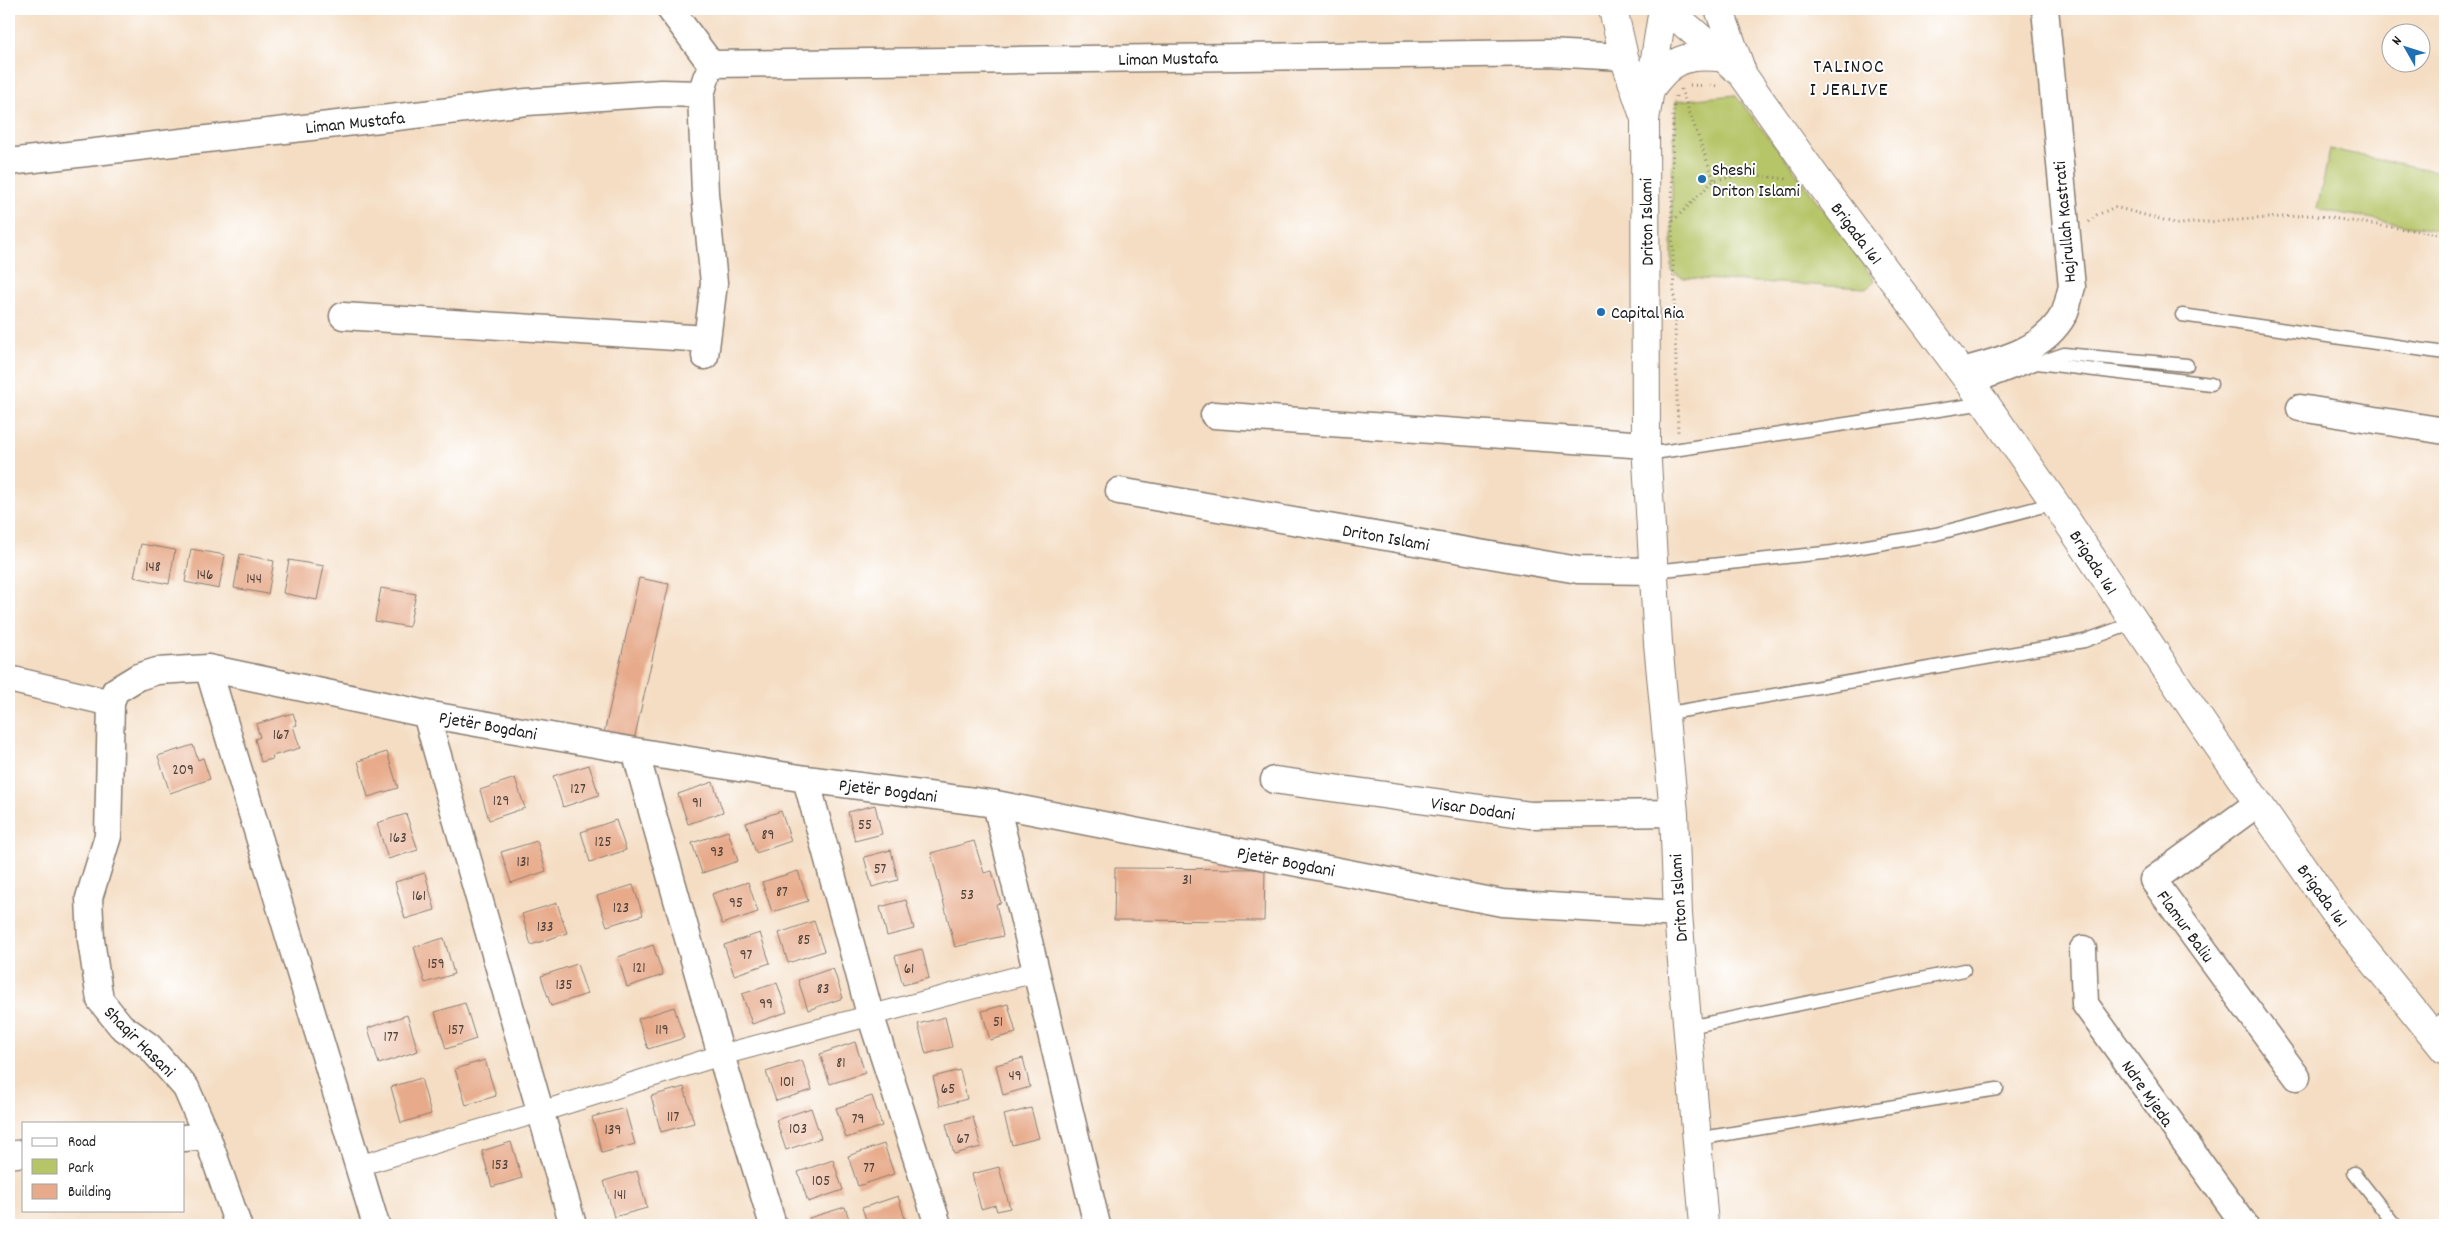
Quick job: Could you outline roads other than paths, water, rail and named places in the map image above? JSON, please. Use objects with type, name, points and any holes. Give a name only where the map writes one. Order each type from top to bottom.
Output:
[{"type":"street","points":[[343,316],[706,348],[714,283],[706,193],[701,94],[711,64],[670,9]]},
{"type":"street","name":"Driton Islami","points":[[1613,9],[1624,58],[1645,120]]},
{"type":"street","name":"Driton Islami","points":[[1663,9],[1645,120],[1647,449],[1664,714],[1674,813],[1678,914],[1689,1027],[1704,1225]]},
{"type":"street","name":"Brigada 161","points":[[1667,9],[1733,66],[1973,387],[2055,503],[2134,622],[2337,916],[2440,1032]]},
{"type":"street","name":"Brigada 161","points":[[1718,9],[1733,66]]},
{"type":"street","name":"Hajrullah Kastrati","points":[[1973,387],[2014,356],[2044,338],[2064,313],[2072,287],[2045,9]]},
{"type":"street","name":"Liman Mustafa","points":[[711,64],[1547,53],[1624,58]]},
{"type":"street","points":[[1649,91],[1661,73],[1675,61],[1704,55],[1733,66]]},
{"type":"street","name":"Liman Mustafa","points":[[9,162],[527,102],[661,93],[701,94]]},
{"type":"street","points":[[2300,408],[2445,431]]},
{"type":"street","points":[[1214,415],[1647,449]]},
{"type":"street","name":"Driton Islami","points":[[1119,491],[1578,570],[1654,571]]},
{"type":"street","points":[[208,668],[376,1225]]},
{"type":"street","name":"Pjetër Bogdani","points":[[111,703],[115,691],[138,677],[158,671],[208,668],[426,714],[635,751],[806,780],[996,804],[1502,904],[1678,914]]},
{"type":"street","points":[[9,679],[111,703]]},
{"type":"street","name":"Shaqir Hasani","points":[[111,703],[108,836],[89,898],[91,940],[100,1000],[121,1026],[148,1046],[186,1088],[196,1137],[238,1225]]},
{"type":"street","points":[[426,714],[573,1225]]},
{"type":"street","points":[[635,751],[721,1055],[773,1225]]},
{"type":"street","points":[[806,780],[870,1014],[938,1225]]},
{"type":"street","name":"Visar Dodani","points":[[1274,780],[1530,816],[1674,813]]},
{"type":"street","name":"Flamur Baliu","points":[[2258,803],[2153,880],[2297,1077]]},
{"type":"street","points":[[996,804],[1096,1225]]},
{"type":"street","name":"Ndre Mjeda","points":[[2083,949],[2085,1004],[2245,1225]]},
{"type":"street","points":[[358,1166],[540,1112],[721,1055],[870,1014],[964,992],[1035,972]]},
{"type":"street","points":[[9,1155],[22,1154]]},
{"type":"lane","points":[[2182,315],[2445,353]]},
{"type":"lane","points":[[1647,449],[1973,387],[2064,354],[2187,365]]},
{"type":"lane","points":[[2037,363],[2211,384]]},
{"type":"lane","points":[[1654,571],[1842,551],[1936,534],[2055,503]]},
{"type":"lane","points":[[1664,714],[2084,641],[2134,622]]},
{"type":"lane","points":[[1689,1027],[1964,970]]},
{"type":"lane","points":[[1697,1139],[1997,1088]]},
{"type":"lane","points":[[2354,1173],[2395,1225]]},
{"type":"place","name":"Sheshi Driton Islami","points":[[1702,179]]},
{"type":"place","name":"Capital Ria","points":[[1601,312]]},
{"type":"district","name":"TALINOC I JERLIVE","points":[[1849,76]]}]
